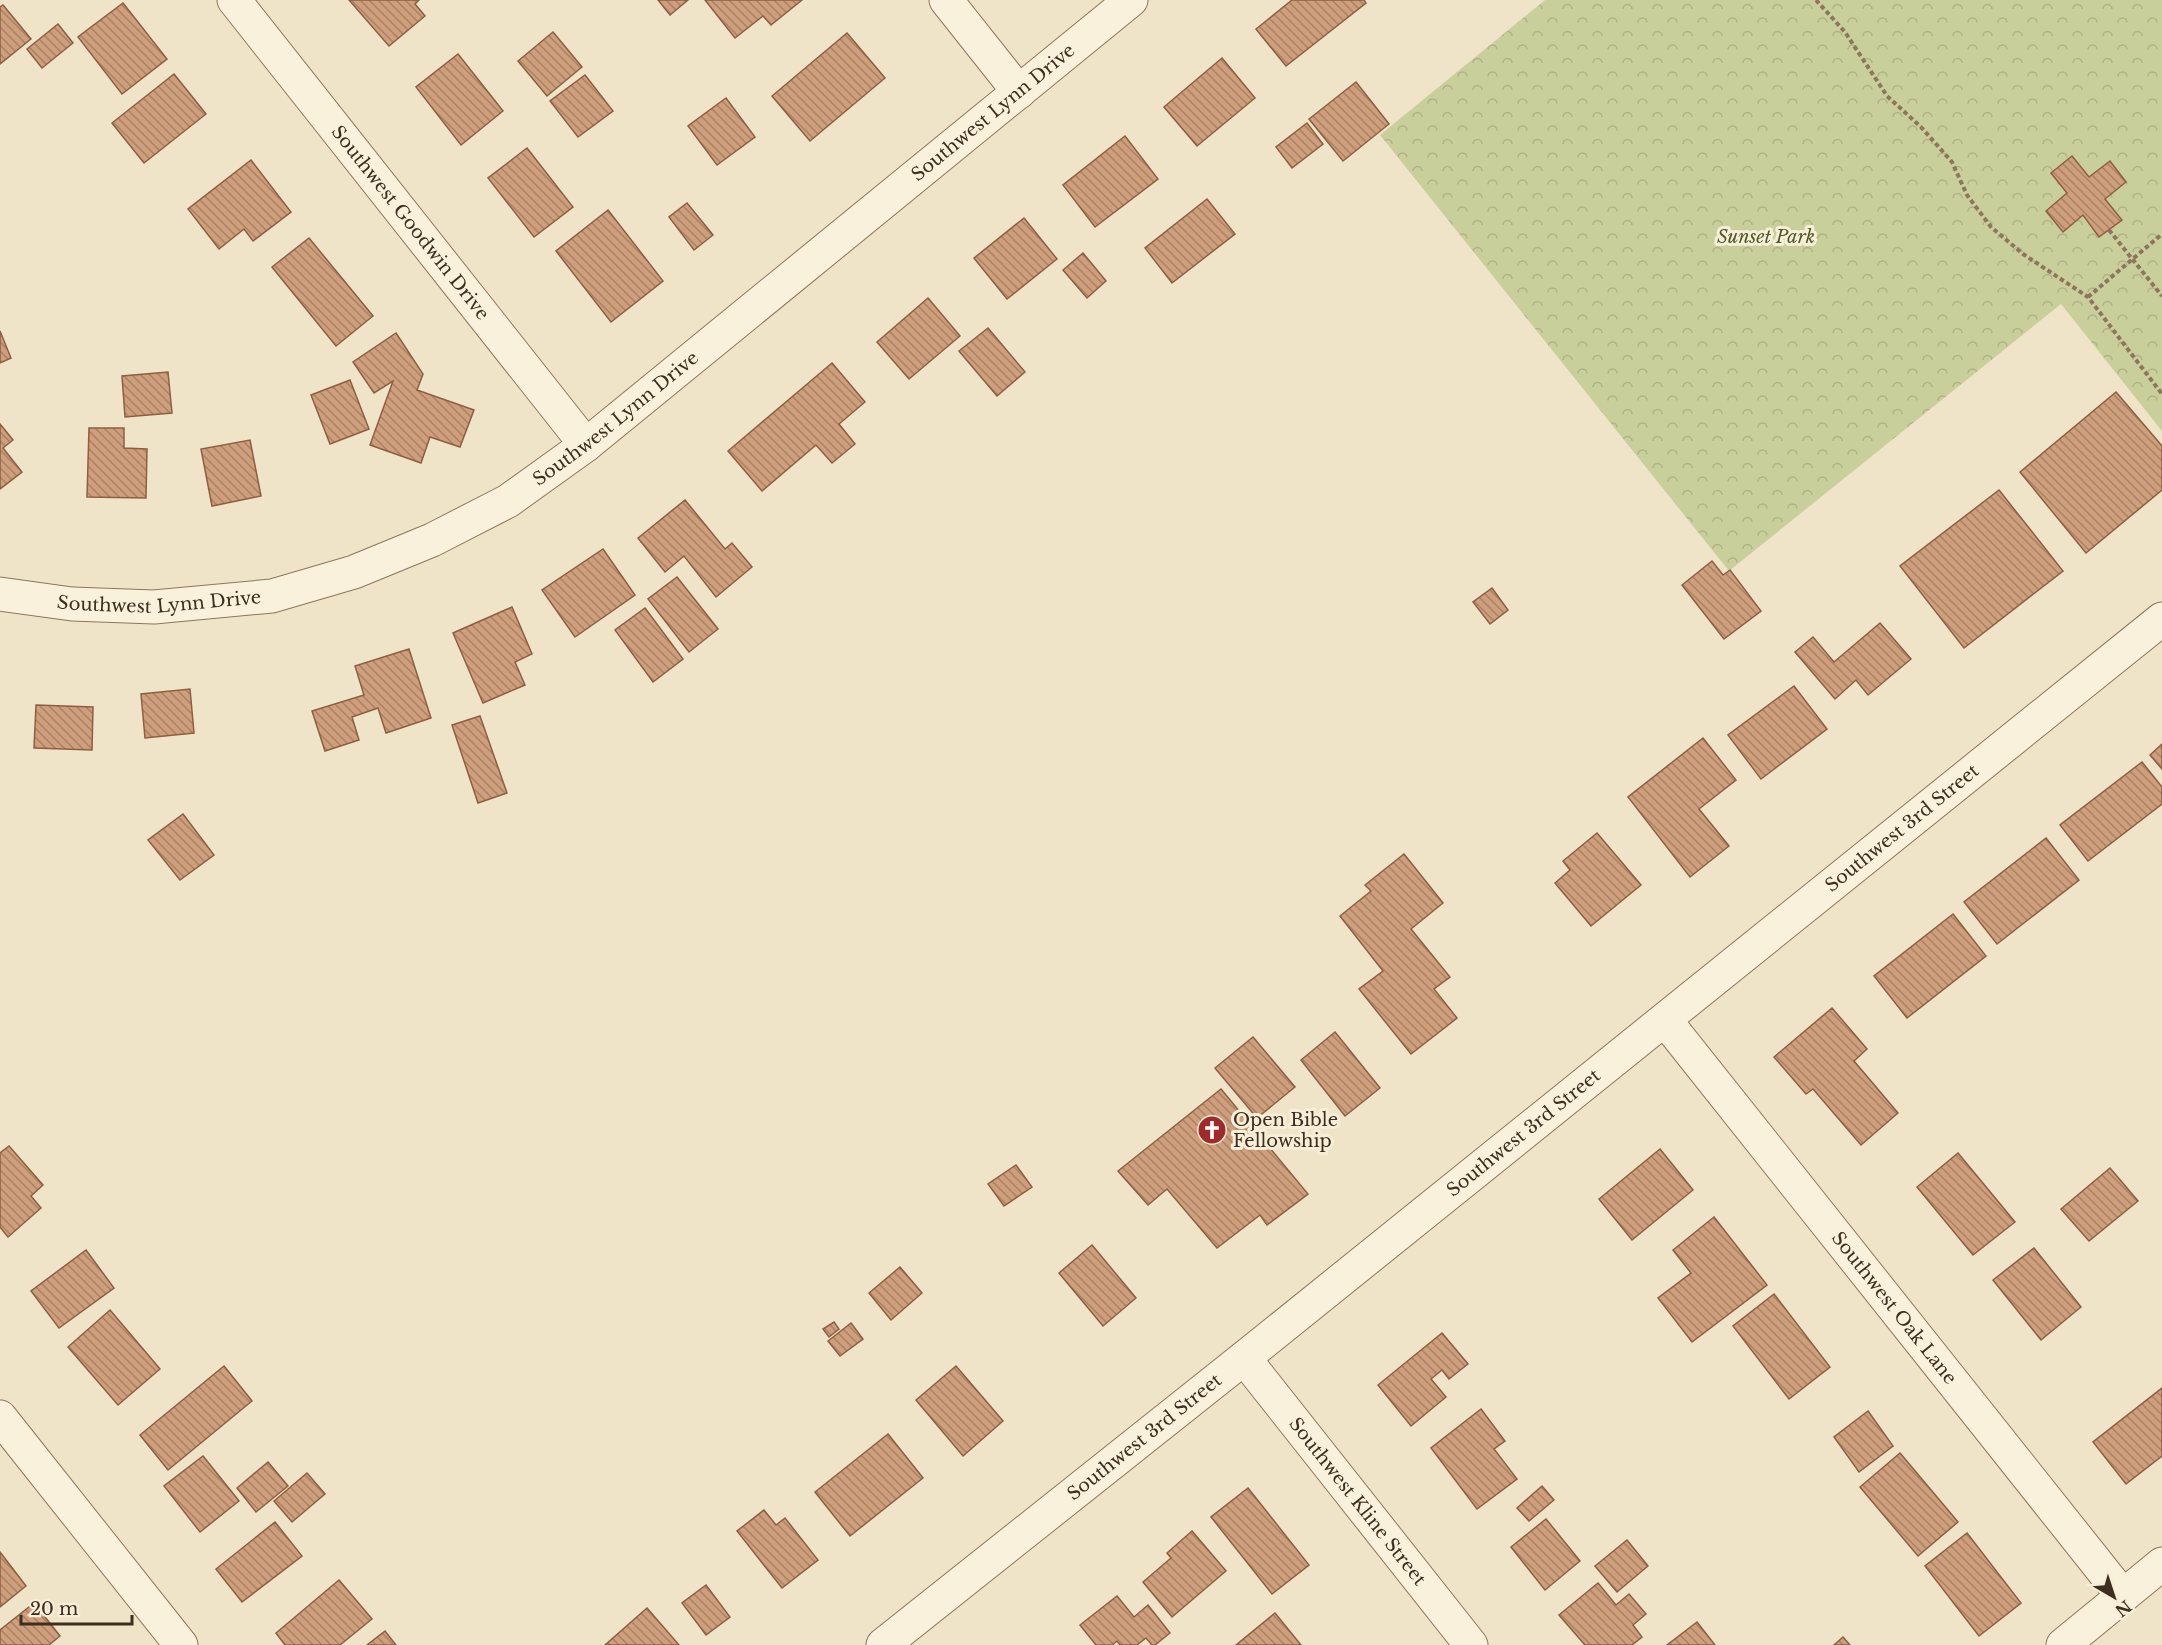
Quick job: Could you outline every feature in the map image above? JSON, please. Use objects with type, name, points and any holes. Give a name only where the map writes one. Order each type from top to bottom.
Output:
[{"type":"street","name":"Southwest Goodwin Drive","points":[[234,0],[586,445]]},
{"type":"street","points":[[945,0],[1019,92]]},
{"type":"street","name":"Southwest Lynn Drive","points":[[0,594],[72,604],[154,607],[272,596],[354,572],[432,540],[508,501],[586,445],[1131,0]]},
{"type":"street","name":"Southwest 3rd Street","points":[[883,1645],[1244,1358],[2162,619]]},
{"type":"street","name":"Southwest Oak Lane","points":[[1665,1020],[2123,1596]]},
{"type":"street","name":"Southwest Kline Street","points":[[1244,1358],[1471,1645]]},
{"type":"street","points":[[0,1417],[181,1645]]},
{"type":"street","points":[[2062,1645],[2162,1564]]},
{"type":"path","points":[[1816,0],[1845,32],[1887,96],[1921,127],[1952,162],[1967,195],[1991,228],[2024,254],[2088,297],[2162,394]]},
{"type":"path","points":[[2109,230],[2162,296]]},
{"type":"path","points":[[2088,297],[2131,258],[2162,234]]},
{"type":"green space","name":"Sunset Park","points":[[1545,0],[2162,0],[2162,431],[2061,304],[1729,571],[1380,135]]},
{"type":"building","points":[[349,0],[419,0],[415,4],[425,16],[389,46]]},
{"type":"building","points":[[658,0],[688,0],[670,15]]},
{"type":"building","points":[[705,0],[802,0],[771,25],[763,16],[735,38]]},
{"type":"building","points":[[1292,0],[1364,0],[1366,3],[1286,66],[1256,29]]},
{"type":"building","points":[[123,3],[167,59],[122,94],[78,37]]},
{"type":"building","points":[[3,5],[31,39],[0,64],[0,7]]},
{"type":"building","points":[[58,24],[73,43],[42,68],[27,49]]},
{"type":"building","points":[[553,32],[582,67],[547,96],[518,61]]},
{"type":"building","points":[[847,33],[885,78],[810,141],[772,96]]},
{"type":"building","points":[[458,54],[503,111],[461,145],[416,87]]},
{"type":"building","points":[[1222,58],[1255,98],[1197,146],[1164,107]]},
{"type":"building","points":[[174,74],[206,114],[144,163],[112,123]]},
{"type":"building","points":[[585,75],[613,111],[578,137],[550,101]]},
{"type":"building","points":[[1356,82],[1389,124],[1343,161],[1309,119]]},
{"type":"building","points":[[726,98],[755,137],[717,165],[688,126]]},
{"type":"building","points":[[1307,123],[1323,144],[1292,168],[1276,147]]},
{"type":"building","points":[[1125,136],[1158,179],[1095,227],[1063,185]]},
{"type":"building","points":[[527,148],[573,207],[534,237],[488,178]]},
{"type":"building","points":[[2072,156],[2089,177],[2110,161],[2126,182],[2105,199],[2122,220],[2099,237],[2083,215],[2063,232],[2046,211],[2067,193],[2051,173]]},
{"type":"building","points":[[251,160],[291,212],[253,241],[244,229],[219,249],[188,209]]},
{"type":"building","points":[[1207,199],[1235,234],[1172,283],[1145,248]]},
{"type":"building","points":[[687,203],[713,235],[694,250],[669,217]]},
{"type":"building","points":[[608,210],[663,281],[611,322],[556,251]]},
{"type":"building","points":[[1024,218],[1057,259],[1007,299],[974,258]]},
{"type":"building","points":[[309,238],[373,316],[336,346],[272,267]]},
{"type":"building","points":[[1083,253],[1106,281],[1087,298],[1063,270]]},
{"type":"building","points":[[928,298],[960,336],[909,379],[877,342]]},
{"type":"building","points":[[988,328],[1025,372],[997,396],[959,351]]},
{"type":"building","points":[[0,331],[11,358],[0,363]]},
{"type":"building","points":[[396,333],[423,374],[417,390],[474,410],[460,447],[430,437],[421,463],[370,445],[393,381],[374,393],[353,362]]},
{"type":"building","points":[[832,363],[865,402],[839,424],[855,444],[832,463],[816,445],[762,491],[728,451]]},
{"type":"building","points":[[168,372],[172,413],[125,417],[122,376]]},
{"type":"building","points":[[350,380],[369,429],[330,444],[311,395]]},
{"type":"building","points":[[2116,392],[2162,446],[2162,490],[2086,553],[2020,472]]},
{"type":"building","points":[[0,424],[13,440],[3,448],[22,472],[0,489]]},
{"type":"building","points":[[89,428],[124,428],[124,448],[147,449],[146,498],[87,497]]},
{"type":"building","points":[[250,440],[261,496],[212,506],[201,449]]},
{"type":"building","points":[[1999,490],[2063,571],[1964,648],[1900,566]]},
{"type":"building","points":[[685,500],[725,549],[732,543],[752,567],[716,597],[684,556],[665,572],[638,538]]},
{"type":"building","points":[[603,549],[635,595],[575,637],[542,590]]},
{"type":"building","points":[[1712,561],[1723,575],[1730,570],[1761,611],[1724,639],[1682,585]]},
{"type":"building","points":[[677,577],[718,629],[689,652],[648,599]]},
{"type":"building","points":[[1492,588],[1508,610],[1490,624],[1473,602]]},
{"type":"building","points":[[512,607],[532,654],[515,662],[525,685],[483,703],[453,633]]},
{"type":"building","points":[[645,608],[683,659],[653,682],[615,630]]},
{"type":"building","points":[[1880,623],[1911,659],[1868,695],[1856,680],[1835,699],[1795,652],[1813,637],[1834,662]]},
{"type":"building","points":[[409,649],[431,718],[386,733],[378,708],[352,717],[359,740],[325,751],[312,711],[364,695],[355,666]]},
{"type":"building","points":[[1794,686],[1827,729],[1761,779],[1728,735]]},
{"type":"building","points":[[190,689],[194,733],[145,738],[141,694]]},
{"type":"building","points":[[36,705],[93,707],[92,750],[34,748]]},
{"type":"building","points":[[480,716],[507,793],[478,803],[452,725]]},
{"type":"building","points":[[1703,738],[1736,780],[1699,809],[1729,846],[1690,877],[1628,797]]},
{"type":"building","points":[[2162,744],[2162,769],[2150,755]]},
{"type":"building","points":[[2142,762],[2162,787],[2162,804],[2088,861],[2060,825]]},
{"type":"building","points":[[183,814],[214,855],[180,880],[148,840]]},
{"type":"building","points":[[1597,833],[1641,885],[1591,926],[1555,883],[1570,870],[1563,861]]},
{"type":"building","points":[[2046,838],[2079,880],[1997,944],[1964,902]]},
{"type":"building","points":[[1404,854],[1443,903],[1411,929],[1450,977],[1434,989],[1457,1018],[1411,1054],[1359,989],[1383,971],[1340,916],[1371,891],[1365,885]]},
{"type":"building","points":[[1953,914],[1986,956],[1907,1018],[1874,976]]},
{"type":"building","points":[[1832,1008],[1867,1049],[1854,1061],[1898,1113],[1861,1145],[1813,1089],[1806,1094],[1774,1057]]},
{"type":"building","points":[[1335,1032],[1380,1088],[1345,1116],[1301,1060]]},
{"type":"building","points":[[1253,1037],[1295,1087],[1257,1118],[1215,1068]]},
{"type":"building","name":"Open Bible Fellowship","points":[[1221,1089],[1308,1194],[1267,1225],[1260,1215],[1217,1248],[1167,1189],[1148,1205],[1118,1171]]},
{"type":"building","points":[[9,1146],[43,1185],[31,1196],[41,1208],[8,1237],[0,1227],[0,1153]]},
{"type":"building","points":[[1660,1149],[1693,1190],[1632,1240],[1599,1199]]},
{"type":"building","points":[[1958,1153],[2015,1222],[1973,1255],[1917,1187]]},
{"type":"building","points":[[1016,1165],[1032,1187],[1004,1206],[988,1184]]},
{"type":"building","points":[[2110,1168],[2138,1201],[2089,1241],[2061,1209]]},
{"type":"building","points":[[1714,1217],[1767,1285],[1692,1342],[1658,1298],[1691,1273],[1673,1250]]},
{"type":"building","points":[[1092,1245],[1136,1298],[1103,1326],[1059,1273]]},
{"type":"building","points":[[2034,1248],[2081,1307],[2041,1340],[1993,1280]]},
{"type":"building","points":[[86,1250],[114,1288],[59,1328],[31,1291]]},
{"type":"building","points":[[900,1267],[922,1293],[891,1320],[869,1293]]},
{"type":"building","points":[[1774,1294],[1830,1367],[1789,1399],[1733,1326]]},
{"type":"building","points":[[110,1310],[160,1369],[118,1405],[68,1347]]},
{"type":"building","points":[[834,1322],[839,1329],[829,1337],[823,1329]]},
{"type":"building","points":[[851,1323],[863,1339],[840,1356],[828,1341]]},
{"type":"building","points":[[1442,1333],[1468,1364],[1449,1379],[1442,1370],[1431,1379],[1446,1397],[1411,1426],[1378,1385]]},
{"type":"building","points":[[224,1366],[252,1401],[168,1470],[140,1435]]},
{"type":"building","points":[[956,1366],[1003,1421],[963,1456],[916,1400]]},
{"type":"building","points":[[2162,1388],[2162,1456],[2126,1484],[2093,1442]]},
{"type":"building","points":[[1481,1409],[1505,1441],[1494,1449],[1517,1479],[1477,1509],[1431,1448]]},
{"type":"building","points":[[1868,1411],[1893,1446],[1859,1472],[1834,1437]]},
{"type":"building","points":[[888,1434],[923,1478],[850,1536],[815,1492]]},
{"type":"building","points":[[1900,1453],[1958,1522],[1918,1556],[1860,1487]]},
{"type":"building","points":[[203,1456],[239,1501],[200,1532],[164,1486]]},
{"type":"building","points":[[268,1462],[288,1486],[256,1512],[237,1488]]},
{"type":"building","points":[[307,1473],[325,1494],[292,1522],[274,1501]]},
{"type":"building","points":[[1542,1486],[1554,1500],[1529,1521],[1517,1508]]},
{"type":"building","points":[[1248,1488],[1309,1565],[1272,1594],[1211,1517]]},
{"type":"building","points":[[764,1510],[776,1525],[785,1518],[818,1560],[782,1588],[737,1531]]},
{"type":"building","points":[[1546,1519],[1580,1561],[1545,1590],[1511,1547]]},
{"type":"building","points":[[275,1522],[302,1556],[242,1602],[216,1569]]},
{"type":"building","points":[[1192,1531],[1226,1571],[1172,1617],[1143,1582],[1171,1558],[1167,1553]]},
{"type":"building","points":[[1967,1533],[2021,1603],[1979,1636],[1925,1566]]},
{"type":"building","points":[[1627,1540],[1648,1566],[1617,1592],[1595,1566]]},
{"type":"building","points":[[0,1552],[26,1586],[0,1607]]},
{"type":"building","points":[[339,1580],[372,1619],[340,1645],[285,1645],[276,1633]]},
{"type":"building","points":[[1598,1583],[1616,1605],[1629,1594],[1646,1614],[1633,1625],[1642,1637],[1632,1645],[1585,1645],[1559,1615]]},
{"type":"building","points":[[706,1585],[730,1617],[706,1635],[682,1603]]},
{"type":"building","points":[[1117,1596],[1134,1617],[1148,1605],[1170,1633],[1155,1645],[1152,1645],[1146,1638],[1137,1645],[1120,1645],[1117,1641],[1112,1645],[1096,1645],[1080,1625]]},
{"type":"building","points":[[34,1603],[60,1636],[49,1645],[0,1645],[0,1630]]},
{"type":"building","points":[[647,1608],[679,1645],[605,1645]]},
{"type":"building","points":[[1275,1613],[1301,1645],[1236,1645]]},
{"type":"building","points":[[1697,1622],[1715,1645],[1667,1645]]},
{"type":"building","points":[[385,1631],[396,1645],[367,1645]]},
{"type":"building","points":[[1843,1637],[1850,1645],[1834,1645]]},
{"type":"place","name":"Open Bible Fellowship","points":[[1212,1130]]}]
